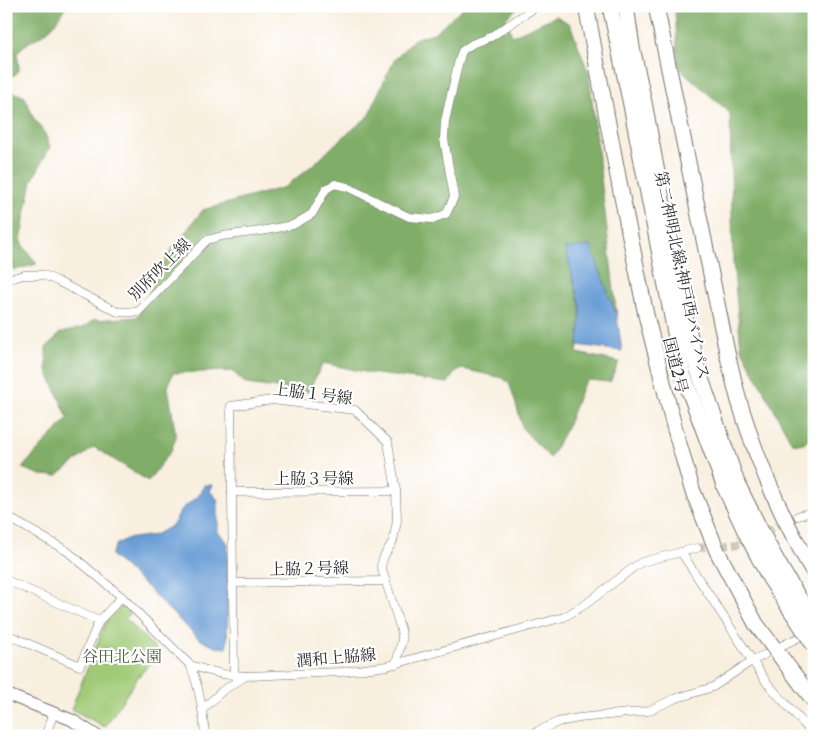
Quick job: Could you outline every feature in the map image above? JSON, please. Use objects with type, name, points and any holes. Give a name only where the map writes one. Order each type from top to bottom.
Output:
[{"type":"highway","name":"国道2号","points":[[586,6],[646,315],[692,488],[717,551],[756,624],[814,701]]},
{"type":"highway","name":"第二神明北線;神戸西バイパス","points":[[610,6],[683,374],[714,462],[757,524],[782,572],[814,620]]},
{"type":"highway","name":"第二神明北線;神戸西バイパス","points":[[626,6],[632,47],[678,286],[697,367],[731,485],[747,535],[770,577],[814,645]]},
{"type":"highway","points":[[656,6],[728,357],[739,401],[767,480],[814,573]]},
{"type":"street","name":"別府吹上線","points":[[6,280],[24,275],[44,275],[118,312],[138,312],[207,240],[293,225],[312,214],[326,189],[335,184],[347,187],[409,217],[432,219],[446,214],[454,197],[444,139],[445,121],[462,52],[472,44],[492,37],[537,6]]},
{"type":"street","name":"上脇１号線","points":[[234,674],[231,406],[272,400],[355,410],[388,442],[396,491],[397,521],[393,541],[384,556],[381,566],[402,640],[396,664]]},
{"type":"street","name":"上脇３号線","points":[[232,492],[396,491]]},
{"type":"street","points":[[798,516],[812,514]]},
{"type":"street","points":[[6,526],[9,518]]},
{"type":"street","name":"潤和上脇線","points":[[9,518],[67,551],[122,597],[190,665],[223,674],[246,676],[341,672],[396,664],[564,617],[586,604],[642,562],[696,548]]},
{"type":"street","points":[[740,544],[766,532]]},
{"type":"street","points":[[681,552],[767,683],[814,735]]},
{"type":"street","points":[[6,580],[99,621]]},
{"type":"street","name":"上脇２号線","points":[[233,583],[385,581]]},
{"type":"street","points":[[6,634],[80,666],[99,621],[122,597]]},
{"type":"street","points":[[783,645],[814,630]]},
{"type":"street","points":[[532,736],[538,731],[558,722],[648,711],[674,699],[713,687],[753,660],[764,655]]},
{"type":"street","points":[[190,665],[195,676],[205,734],[207,736]]},
{"type":"street","points":[[202,709],[222,691],[246,676]]},
{"type":"street","points":[[6,694],[72,720],[97,736]]},
{"type":"street","points":[[45,736],[54,713]]},
{"type":"green space","points":[[6,6],[66,6],[49,29],[23,46],[17,53],[19,68],[16,74],[6,79]]},
{"type":"green space","points":[[465,6],[519,6],[506,18],[512,36],[556,16],[570,24],[589,74],[617,317],[591,247],[565,248],[580,305],[580,332],[577,353],[619,362],[610,382],[588,380],[583,385],[567,427],[550,458],[523,429],[509,383],[503,378],[463,369],[456,371],[448,383],[369,373],[323,363],[308,392],[246,384],[232,371],[173,373],[168,387],[176,437],[171,451],[148,481],[94,447],[57,476],[41,475],[22,468],[68,418],[47,371],[46,348],[60,333],[82,328],[94,320],[137,317],[171,250],[203,210],[285,187],[370,115],[375,100],[395,59],[414,39],[434,33]]},
{"type":"green space","points":[[675,6],[814,6],[814,436],[804,443],[792,443],[741,348],[733,261],[730,113],[678,67]]},
{"type":"green space","points":[[6,89],[25,97],[33,117],[45,134],[50,147],[32,181],[21,243],[37,264],[15,270],[6,264]]},
{"type":"green space","name":"谷田北公園","points":[[120,607],[126,608],[131,613],[125,618],[160,653],[138,677],[105,727],[71,709],[107,619]]},
{"type":"water","points":[[591,246],[617,317],[622,351],[578,345],[580,305],[565,248]]},
{"type":"water","points":[[204,485],[213,485],[210,491],[218,500],[218,532],[228,543],[227,648],[216,647],[197,637],[150,590],[111,555],[116,545],[126,539],[155,535],[173,525],[181,510],[201,493]]},
{"type":"tunnel","points":[[766,532],[798,516]]},
{"type":"tunnel","points":[[697,548],[740,544]]}]
